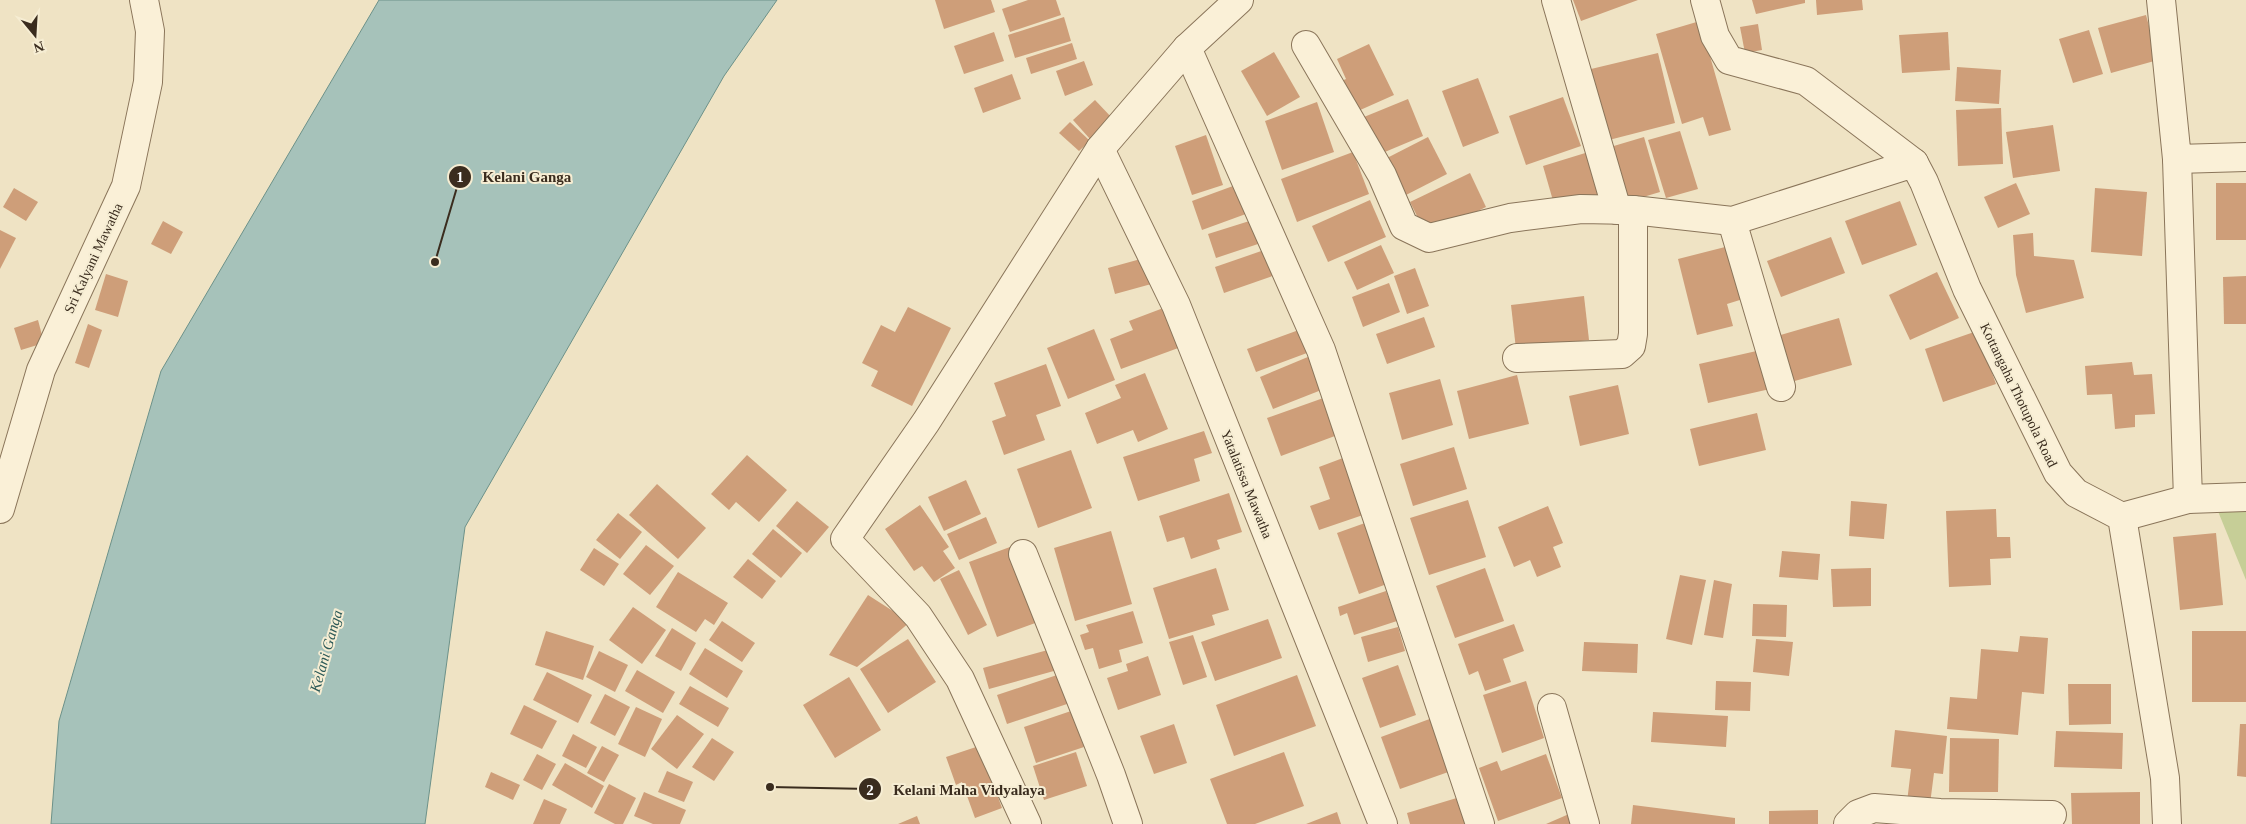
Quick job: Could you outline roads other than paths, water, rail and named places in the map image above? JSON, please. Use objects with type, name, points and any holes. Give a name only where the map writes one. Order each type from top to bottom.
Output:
[{"type":"street","name":"Sri Kalyani Mawatha","points":[[0,509],[41,370],[126,186],[148,82],[150,31],[144,0]]},
{"type":"street","points":[[1027,824],[960,679],[918,616],[844,539],[926,422],[1100,150],[1187,48],[1239,0]]},
{"type":"street","points":[[1517,358],[1622,354],[1631,346],[1634,334],[1625,210],[1556,0]]},
{"type":"street","points":[[1705,0],[1715,36],[1729,60],[1806,81],[1914,163]]},
{"type":"street","points":[[2161,0],[2177,159],[2188,499]]},
{"type":"street","points":[[1306,45],[1382,175],[1404,226],[1429,238],[1510,218],[1581,210],[1625,210],[1732,221],[1914,163]]},
{"type":"street","points":[[1187,48],[1322,350],[1480,824]]},
{"type":"street","name":"Yatalatissa Mawatha","points":[[1100,150],[1176,305],[1384,824]]},
{"type":"street","points":[[2177,159],[2246,157]]},
{"type":"street","name":"Kottangaha Thotupola Road","points":[[1914,163],[1924,182],[1967,289],[2058,473],[2076,493],[2122,517]]},
{"type":"street","points":[[1732,221],[1780,387]]},
{"type":"street","points":[[2167,824],[2165,778],[2122,517],[2188,499],[2246,497]]},
{"type":"street","points":[[1023,554],[1111,775],[1128,824]]},
{"type":"street","points":[[1552,708],[1585,824]]},
{"type":"street","points":[[1848,824],[1858,814],[1874,808],[1940,813],[2052,816]]},
{"type":"water","points":[[379,0],[777,0],[724,76],[465,527],[425,824],[51,824],[59,721],[161,371]]},
{"type":"place","name":"Kelani Ganga","points":[[435,262]]},
{"type":"place","name":"Kelani Maha Vidyalaya","points":[[770,787]]}]
